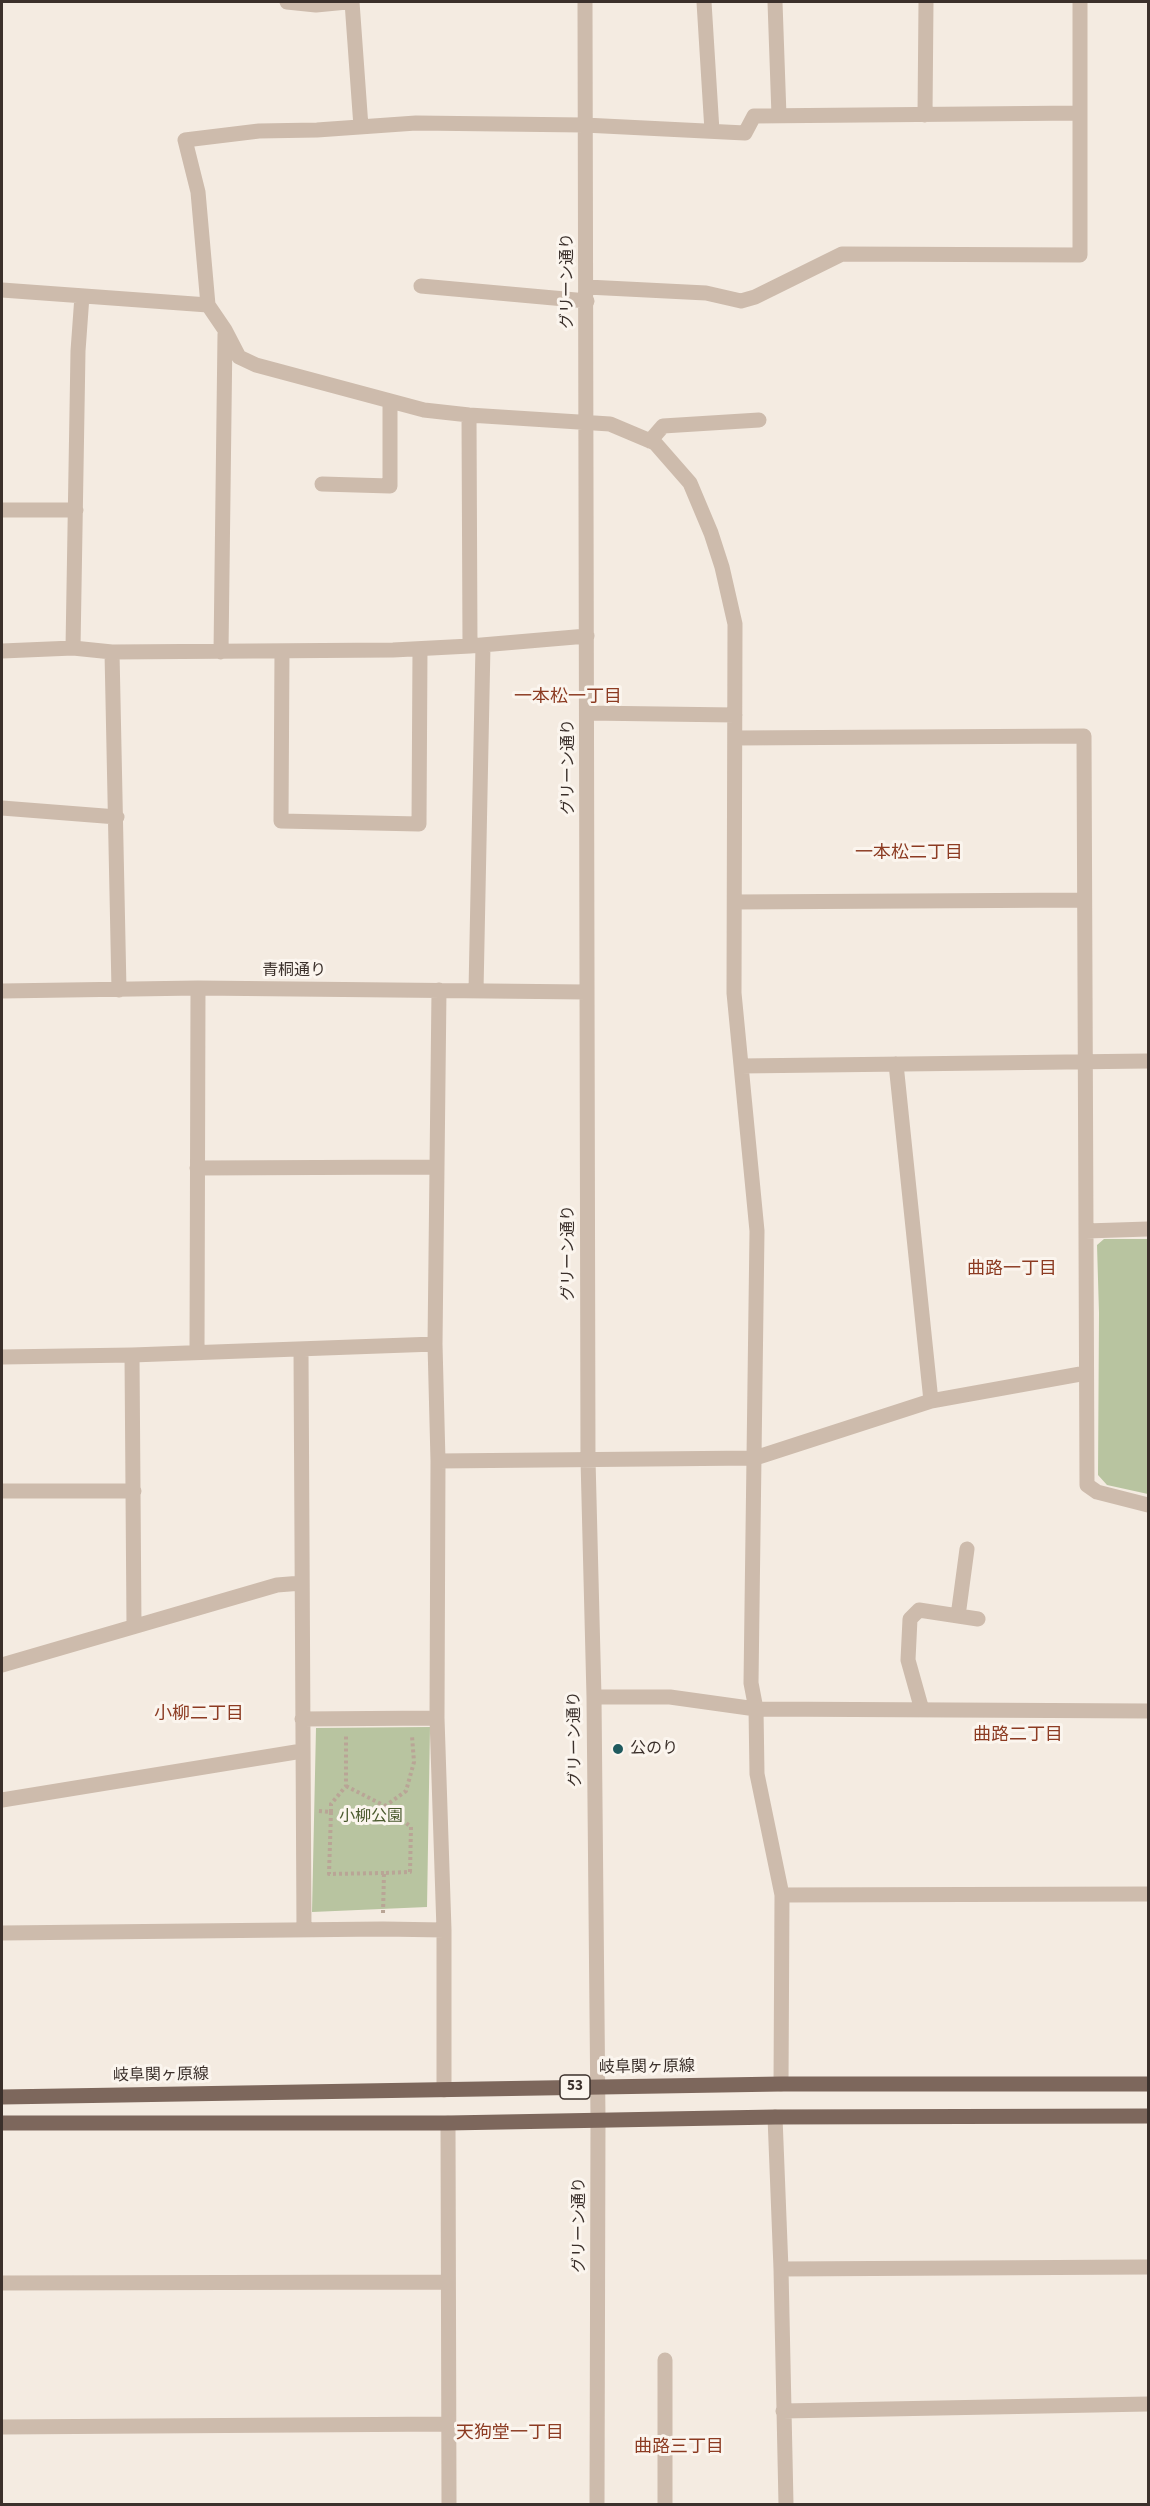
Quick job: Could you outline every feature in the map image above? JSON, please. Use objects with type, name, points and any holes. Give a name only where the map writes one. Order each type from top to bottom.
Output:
[{"type":"main road","name":"岐阜関ヶ原線","points":[[2,2097],[597,2086],[1149,2084]]},
{"type":"main road","name":"53","points":[[2,2123],[448,2123],[775,2117],[1149,2116]]},
{"type":"street","points":[[287,2],[316,5],[347,2]]},
{"type":"street","points":[[352,2],[361,127]]},
{"type":"street","name":"グリーン通り","points":[[585,2],[588,1459],[594,1697],[598,2119],[597,2505]]},
{"type":"street","points":[[704,2],[712,131]]},
{"type":"street","points":[[775,2],[779,116]]},
{"type":"street","points":[[925,115],[926,2]]},
{"type":"street","points":[[421,286],[586,294],[706,292],[741,301],[755,297],[842,254],[1080,255],[1080,2]]},
{"type":"street","points":[[781,2084],[782,1895],[757,1774],[756,1708],[751,1683],[757,1232],[734,993],[735,624],[722,567],[711,533],[690,483],[655,443],[610,424],[424,410],[256,365],[238,357],[225,330],[208,306],[198,192],[185,140],[260,131],[416,123],[584,125],[745,133],[754,116],[1080,112]]},
{"type":"street","points":[[2,290],[208,306]]},
{"type":"street","points":[[74,648],[78,351],[82,296]]},
{"type":"street","points":[[221,652],[225,330]]},
{"type":"street","points":[[322,484],[390,486],[390,400]]},
{"type":"street","points":[[469,415],[477,646],[476,991]]},
{"type":"street","points":[[650,441],[663,426],[759,420]]},
{"type":"street","points":[[2,510],[76,510]]},
{"type":"street","points":[[2,651],[74,648],[112,652],[420,649],[587,636]]},
{"type":"street","points":[[282,651],[281,821],[419,824],[420,649]]},
{"type":"street","points":[[112,652],[119,990]]},
{"type":"street","points":[[587,713],[735,715]]},
{"type":"street","points":[[735,738],[1084,736],[1088,1485],[1096,1492],[1149,1504]]},
{"type":"street","points":[[2,808],[117,817]]},
{"type":"street","points":[[735,902],[1084,900]]},
{"type":"street","points":[[197,1352],[198,988]]},
{"type":"street","name":"青桐通り","points":[[2,991],[198,988],[586,992]]},
{"type":"street","points":[[439,990],[435,1344],[438,1461],[437,1718],[444,1930],[444,2090]]},
{"type":"street","points":[[741,1065],[1149,1061]]},
{"type":"street","points":[[896,1064],[931,1401]]},
{"type":"street","points":[[197,1168],[437,1167]]},
{"type":"street","points":[[1086,1231],[1149,1229]]},
{"type":"street","points":[[2,1357],[301,1350],[435,1344]]},
{"type":"street","points":[[301,1350],[304,1930]]},
{"type":"street","points":[[132,1355],[135,1626]]},
{"type":"street","points":[[438,1461],[755,1458],[931,1401],[1086,1373]]},
{"type":"street","points":[[2,1491],[134,1491]]},
{"type":"street","points":[[958,1616],[967,1549]]},
{"type":"street","points":[[2,1665],[277,1585],[302,1582]]},
{"type":"street","points":[[922,1710],[908,1660],[910,1619],[919,1610],[978,1618]]},
{"type":"street","points":[[594,1697],[670,1697],[756,1708],[1149,1711]]},
{"type":"street","points":[[302,1719],[437,1718]]},
{"type":"street","points":[[2,1800],[302,1751]]},
{"type":"street","points":[[782,1895],[1149,1894]]},
{"type":"street","points":[[2,1933],[444,1930]]},
{"type":"street","points":[[775,2117],[786,2505]]},
{"type":"street","points":[[448,2123],[449,2505]]},
{"type":"street","points":[[781,2270],[1149,2267]]},
{"type":"street","points":[[2,2283],[448,2282]]},
{"type":"street","points":[[665,2360],[665,2505]]},
{"type":"street","points":[[783,2411],[1149,2404]]},
{"type":"street","points":[[2,2427],[448,2424]]},
{"type":"path","points":[[346,1731],[346,1786],[331,1804],[329,1874],[410,1872],[411,1827],[385,1806],[346,1786]]},
{"type":"path","points":[[385,1806],[406,1791],[414,1762],[412,1734]]},
{"type":"path","points":[[304,1811],[331,1812]]},
{"type":"path","points":[[383,1929],[384,1874]]},
{"type":"green space","points":[[1104,1239],[1148,1239],[1148,1494],[1107,1485],[1098,1475],[1097,1245]]},
{"type":"green space","name":"小柳公園","points":[[430,1727],[427,1907],[312,1912],[316,1728]]},
{"type":"place","name":"公のり","points":[[618,1749]]},
{"type":"district","name":"一本松一丁目","points":[[568,698]]},
{"type":"district","name":"一本松二丁目","points":[[909,854]]},
{"type":"district","name":"曲路一丁目","points":[[1012,1270]]},
{"type":"district","name":"小柳二丁目","points":[[199,1715]]},
{"type":"district","name":"曲路二丁目","points":[[1018,1736]]},
{"type":"district","name":"天狗堂一丁目","points":[[510,2434]]},
{"type":"district","name":"曲路三丁目","points":[[679,2448]]}]
